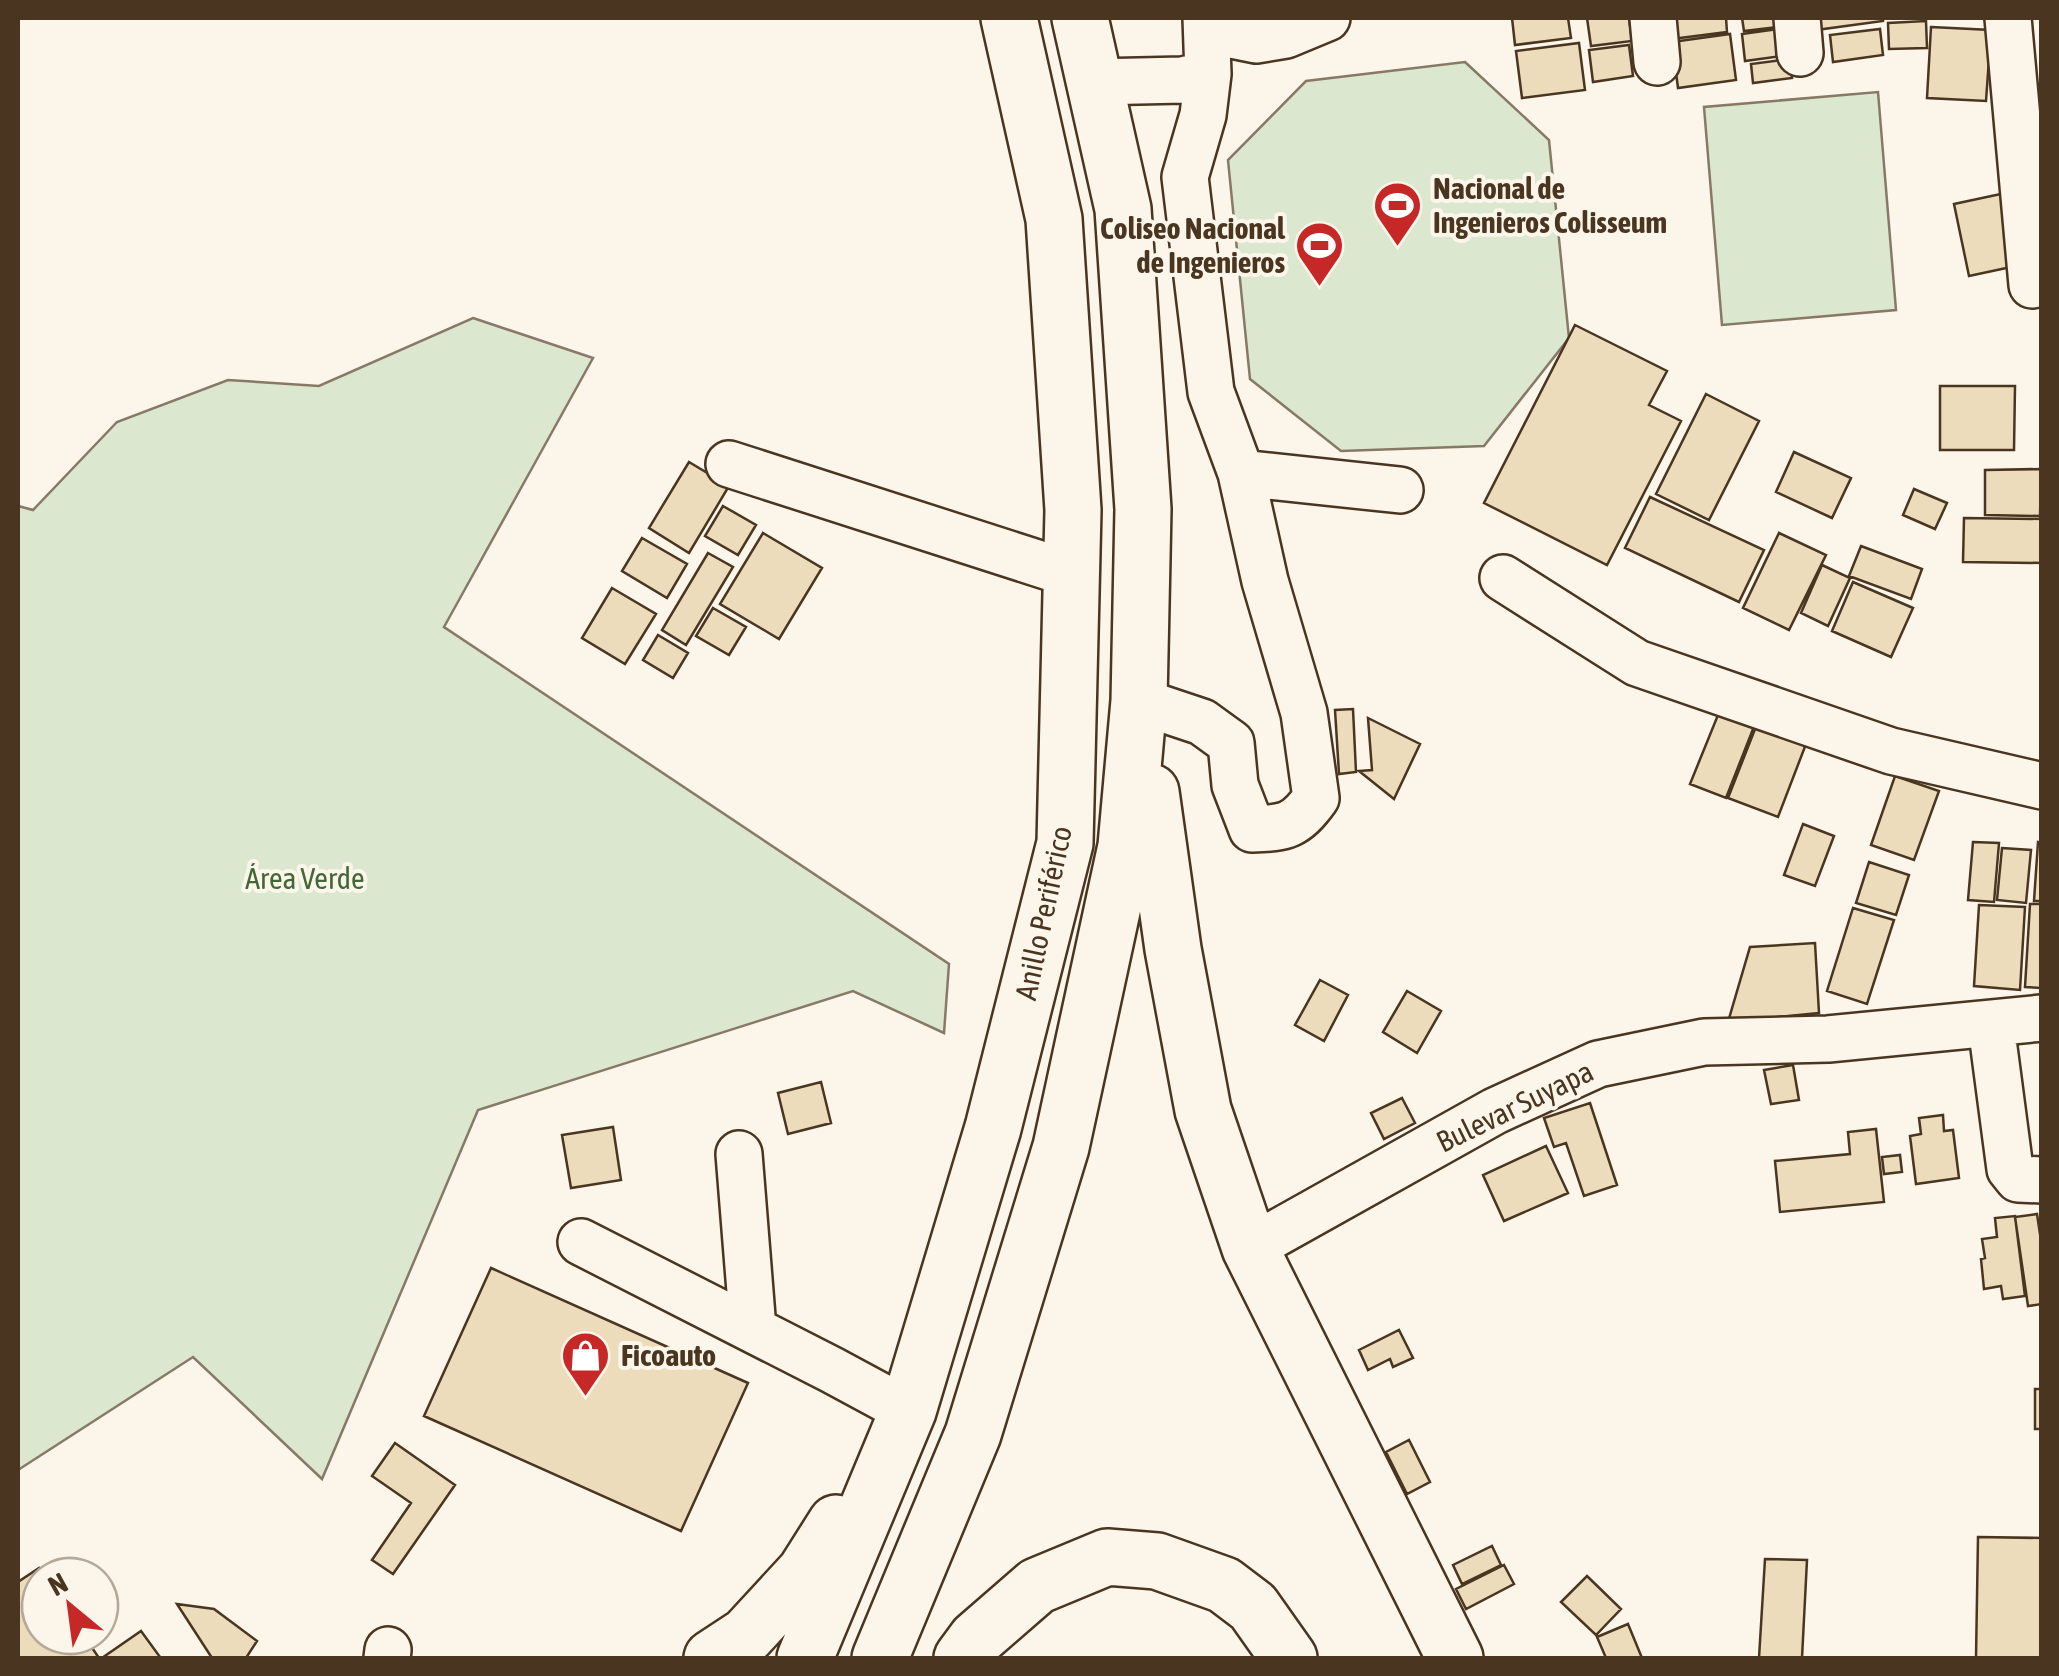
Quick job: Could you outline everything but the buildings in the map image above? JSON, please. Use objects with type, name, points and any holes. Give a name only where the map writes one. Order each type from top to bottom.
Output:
[{"type":"highway","name":"Anillo Periférico","points":[[805,1658],[908,1411],[993,1128],[1065,842],[1073,510],[1054,219],[1009,18]]},
{"type":"highway","points":[[880,1658],[973,1434],[1060,1146],[1126,846],[1139,701],[1142,509],[1123,209],[1080,18]]},
{"type":"highway","points":[[1139,701],[1173,949],[1203,1110],[1250,1248],[1455,1658]]},
{"type":"highway","points":[[712,1658],[747,1635],[805,1572],[908,1411]]},
{"type":"highway","points":[[962,1658],[976,1639],[1038,1586],[1107,1557],[1157,1560],[1224,1585],[1253,1606],[1289,1658]]},
{"type":"street","points":[[1139,701],[1202,722],[1231,743],[1235,785],[1252,829],[1277,829],[1302,818],[1316,798],[1304,713],[1265,581],[1241,473],[1211,392],[1185,177],[1203,116],[1208,74],[1207,24],[1256,40],[1286,26],[1328,18]]},
{"type":"street","points":[[1653,18],[1657,62]]},
{"type":"street","points":[[2008,18],[2032,285]]},
{"type":"street","points":[[1094,82],[1184,80],[1208,74]]},
{"type":"street","points":[[729,464],[1072,574]]},
{"type":"street","points":[[1241,473],[1400,490]]},
{"type":"street","points":[[1502,578],[1637,663],[1891,751],[2042,786]]},
{"type":"street","name":"Bulevar Suyapa","points":[[1250,1248],[1495,1111],[1598,1064],[1704,1042],[1828,1039],[2042,1018]]},
{"type":"street","points":[[1991,1025],[2010,1170],[2018,1180],[2042,1180]]},
{"type":"street","points":[[739,1154],[753,1330]]},
{"type":"street","points":[[581,1242],[908,1411]]},
{"type":"green space","name":"Nacional de Ingenieros Colisseum","points":[[1465,62],[1549,140],[1569,338],[1484,446],[1341,451],[1250,379],[1228,160],[1306,81]]},
{"type":"green space","points":[[1878,92],[1896,310],[1722,325],[1704,107]]},
{"type":"green space","name":"Área Verde","points":[[473,318],[593,358],[444,627],[949,964],[944,1033],[853,991],[478,1110],[322,1479],[193,1357],[18,1470],[18,506],[33,510],[117,422],[228,380],[319,386]]},
{"type":"place","name":"Nacional de Ingenieros Colisseum","points":[[1398,248]]},
{"type":"place","name":"Coliseo Nacional de Ingenieros","points":[[1320,288]]},
{"type":"place","name":"Ficoauto","points":[[586,1398]]}]
